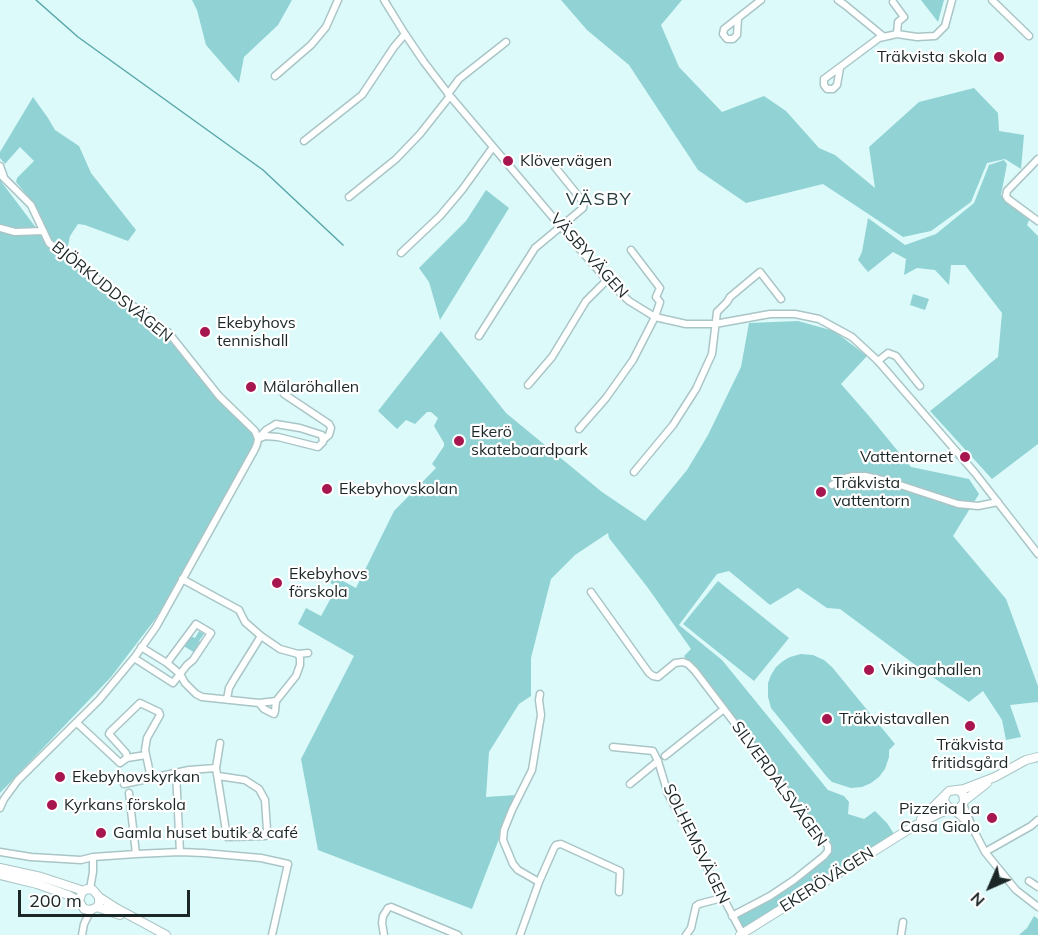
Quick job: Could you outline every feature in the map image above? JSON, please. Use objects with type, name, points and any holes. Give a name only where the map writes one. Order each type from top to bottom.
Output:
[{"type":"main road","points":[[995,777],[958,809],[952,809],[945,804],[945,796],[951,790],[964,789],[995,777],[1026,760],[1038,757]]},
{"type":"main road","points":[[958,790],[963,794],[964,802]]},
{"type":"main road","name":"EKERÖVÄGEN","points":[[914,826],[945,796]]},
{"type":"main road","name":"EKERÖVÄGEN","points":[[742,935],[914,826],[952,809]]},
{"type":"main road","points":[[0,868],[96,891],[99,897],[116,908],[166,935]]},
{"type":"main road","points":[[0,875],[37,884],[68,895],[88,910],[94,909],[158,930]]},
{"type":"main road","points":[[80,904],[80,895],[87,890]]},
{"type":"main road","points":[[94,909],[100,900],[99,897]]},
{"type":"street","points":[[275,76],[311,45],[326,27],[338,0]]},
{"type":"street","name":"VÄSBYVÄGEN","points":[[384,0],[424,62],[449,95],[607,280],[629,301],[655,317],[686,324],[715,324],[770,314],[795,314],[819,319],[852,337],[878,361],[975,473],[1038,554]]},
{"type":"street","points":[[738,18],[761,0]]},
{"type":"street","points":[[838,0],[884,37]]},
{"type":"street","points":[[840,68],[879,38],[897,34],[917,37],[934,36],[945,26],[952,0]]},
{"type":"street","points":[[992,0],[1029,36]]},
{"type":"street","points":[[893,2],[904,17],[898,22],[897,34]]},
{"type":"street","points":[[304,141],[362,95],[405,34]]},
{"type":"street","points":[[349,197],[396,159],[420,134],[459,79],[506,42]]},
{"type":"street","points":[[401,253],[440,216],[493,147]]},
{"type":"street","points":[[1036,216],[1006,196],[1007,191],[1038,159]]},
{"type":"street","name":"BJÖRKUDDSVÄGEN","points":[[0,166],[2,176],[31,205],[50,243],[168,332],[219,396],[255,431],[258,439]]},
{"type":"street","points":[[479,336],[536,248],[584,208],[584,203],[555,167]]},
{"type":"street","points":[[0,228],[15,232],[43,231]]},
{"type":"street","points":[[579,429],[606,398],[633,360],[660,302],[656,297],[660,288],[632,250]]},
{"type":"street","points":[[634,472],[673,425],[696,389],[712,354],[717,312],[730,297],[760,272],[781,299]]},
{"type":"street","points":[[528,385],[552,357],[586,301],[607,280]]},
{"type":"street","points":[[878,361],[888,353],[896,356],[920,386]]},
{"type":"street","points":[[258,439],[265,436],[278,437],[318,447],[329,435],[331,428],[329,424],[284,394]]},
{"type":"street","points":[[0,808],[18,780],[99,700],[156,627],[258,444],[258,439],[276,424],[322,435],[323,440]]},
{"type":"street","points":[[832,485],[841,479],[865,476],[958,504],[978,506],[998,502]]},
{"type":"street","points":[[182,579],[239,610],[245,622],[280,649],[298,654],[308,653]]},
{"type":"street","name":"SILVERDALSVÄGEN","points":[[591,592],[653,676],[658,677],[675,663],[688,664],[828,846],[828,851],[824,856],[795,880],[732,916]]},
{"type":"street","points":[[134,658],[173,683],[193,660],[211,633],[198,621],[167,663]]},
{"type":"street","points":[[227,699],[229,688],[261,636]]},
{"type":"street","points":[[141,647],[167,663],[200,696],[259,703],[276,701]]},
{"type":"street","points":[[259,703],[264,709],[274,714],[276,701],[296,676],[300,665],[298,654]]},
{"type":"street","points":[[539,882],[518,870],[503,840],[504,830],[512,810],[532,770],[542,715],[540,694]]},
{"type":"street","points":[[127,758],[126,753],[109,734],[140,703],[159,712],[160,715],[147,738],[145,750],[151,778]]},
{"type":"street","name":"SILVERDALSVÄGEN","points":[[664,756],[724,709]]},
{"type":"street","points":[[77,723],[120,763],[127,758],[147,755]]},
{"type":"street","points":[[218,776],[245,780],[259,789],[265,800],[266,836],[227,837],[216,768],[220,742]]},
{"type":"street","name":"SOLHEMSVÄGEN","points":[[613,747],[653,751],[668,794],[742,935]]},
{"type":"street","points":[[630,784],[658,761]]},
{"type":"street","points":[[124,784],[189,770],[216,768]]},
{"type":"street","points":[[176,773],[180,852]]},
{"type":"street","points":[[129,793],[136,854]]},
{"type":"street","points":[[964,802],[973,829],[985,852],[1016,890],[1038,907]]},
{"type":"street","points":[[952,809],[973,829]]},
{"type":"street","points":[[985,852],[1038,820]]},
{"type":"street","points":[[520,935],[539,882],[556,845],[561,844],[620,871],[619,892]]},
{"type":"street","points":[[0,852],[81,860],[136,854],[204,853],[261,858],[288,864],[272,935]]},
{"type":"street","points":[[87,890],[93,872],[93,857]]},
{"type":"street","points":[[1029,881],[1038,887]]},
{"type":"street","points":[[686,935],[691,927],[696,906],[722,898]]},
{"type":"street","points":[[80,904],[84,924],[82,935]]},
{"type":"street","points":[[384,935],[383,916],[391,907],[458,935]]},
{"type":"street","points":[[84,924],[94,909]]},
{"type":"street","points":[[901,935],[903,922]]},
{"type":"shaded area","points":[[192,0],[292,0],[278,25],[244,57],[239,83],[206,45],[197,10]]},
{"type":"shaded area","points":[[561,0],[682,0],[661,25],[679,67],[722,112],[764,96],[786,111],[819,148],[835,155],[875,188],[869,147],[919,102],[974,88],[998,113],[999,131],[1024,135],[1021,169],[1005,159],[987,163],[971,202],[931,231],[903,237],[823,184],[746,203],[698,170],[629,65],[587,30]]},
{"type":"shaded area","points":[[921,0],[944,0],[938,22]]},
{"type":"shaded area","points":[[33,97],[55,130],[79,146],[91,173],[136,230],[128,241],[78,224],[70,236],[67,251],[53,242],[32,201],[16,182],[17,178],[34,161],[20,147],[5,164],[0,158],[0,152]]},
{"type":"shaded area","points":[[1004,160],[1007,164],[1001,195],[1030,218],[1027,225],[1038,236],[1038,444],[992,479],[930,411],[998,357],[1002,313],[965,265],[951,265],[949,285],[935,270],[917,268],[904,275],[906,259],[893,252],[868,272],[858,260],[862,252],[868,218],[905,245],[936,234],[974,203],[989,165]]},
{"type":"shaded area","points":[[0,180],[49,245],[167,335],[220,402],[252,431],[254,439],[253,448],[166,605],[111,677],[0,793]]},
{"type":"shaded area","points":[[486,190],[509,208],[440,320],[429,282],[419,268],[466,221]]},
{"type":"shaded area","points":[[913,294],[929,299],[925,310],[910,305]]},
{"type":"shaded area","points":[[798,321],[834,331],[867,356],[841,384],[911,467],[969,479],[979,494],[953,536],[1006,599],[1038,686],[1038,702],[1010,705],[1021,737],[1006,740],[1002,720],[983,691],[969,702],[840,609],[827,608],[798,588],[770,605],[729,571],[717,574],[679,625],[722,660],[828,790],[844,796],[849,802],[848,814],[864,819],[875,811],[896,837],[742,934],[732,916],[770,896],[828,851],[787,792],[684,656],[691,649],[609,538],[608,533],[575,555],[551,579],[531,658],[531,696],[519,704],[489,752],[486,797],[516,795],[472,909],[318,850],[301,759],[354,656],[298,624],[306,608],[321,616],[337,587],[324,579],[328,573],[356,588],[394,511],[436,468],[432,464],[444,446],[434,426],[438,418],[431,412],[427,412],[415,424],[406,420],[397,429],[378,411],[441,331],[506,413],[602,492],[645,521],[687,470],[708,435],[741,367],[749,323]]},
{"type":"shaded area","points":[[718,581],[789,638],[754,681],[683,624]]},
{"type":"shaded area","points":[[199,631],[204,634],[199,641],[202,643],[195,653],[182,645],[189,635],[195,638]]},
{"type":"shaded area","points":[[801,654],[813,655],[832,667],[895,744],[889,750],[885,769],[871,783],[851,788],[832,782],[771,708],[768,683],[771,675],[783,661]]},
{"type":"shaded area","points":[[1034,916],[1038,919],[1038,935],[1019,935],[1027,928]]},
{"type":"waterway","points":[[36,0],[78,37],[263,170],[343,245]]},
{"type":"place","name":"Träkvista skola","points":[[999,57]]},
{"type":"place","name":"Klövervägen","points":[[508,161]]},
{"type":"place","name":"Ekebyhovs tennishall","points":[[205,332]]},
{"type":"place","name":"Mälaröhallen","points":[[251,387]]},
{"type":"place","name":"Ekerö skateboardpark","points":[[459,441]]},
{"type":"place","name":"Vattentornet","points":[[965,457]]},
{"type":"place","name":"Ekebyhovskolan","points":[[327,489]]},
{"type":"place","name":"Träkvista vattentorn","points":[[821,492]]},
{"type":"place","name":"Ekebyhovs förskola","points":[[277,583]]},
{"type":"place","name":"Vikingahallen","points":[[869,670]]},
{"type":"place","name":"Träkvistavallen","points":[[827,719]]},
{"type":"place","name":"Träkvista fritidsgård","points":[[970,726]]},
{"type":"place","name":"Ekebyhovskyrkan","points":[[60,777]]},
{"type":"place","name":"Kyrkans förskola","points":[[52,805]]},
{"type":"place","name":"Pizzeria La Casa Gialo","points":[[992,818]]},
{"type":"place","name":"Gamla huset butik & café","points":[[101,833]]},
{"type":"district","name":"VÄSBY","points":[[599,200]]}]
